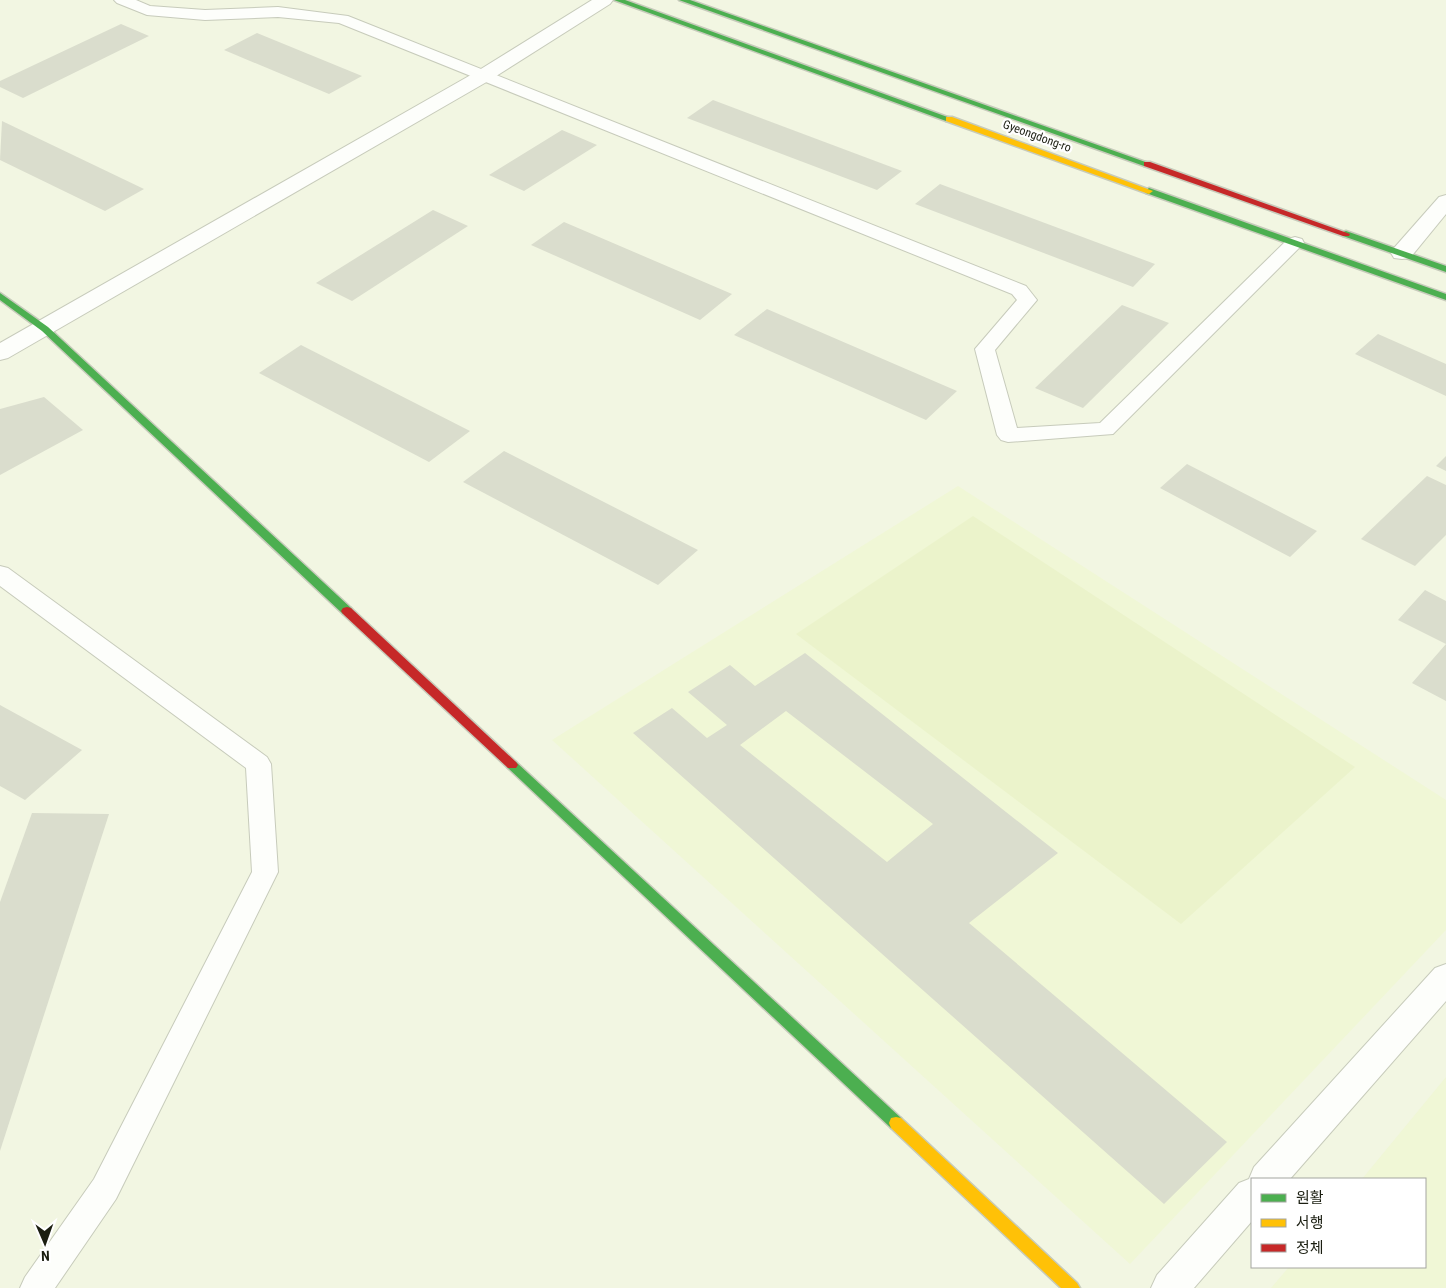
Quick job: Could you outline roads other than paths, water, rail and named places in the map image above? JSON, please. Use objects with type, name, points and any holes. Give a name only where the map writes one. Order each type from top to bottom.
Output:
[{"type":"street","points":[[0,353],[483,76],[604,0]]},
{"type":"street","name":"Gyeongdong-ro","points":[[618,0],[1446,298]]},
{"type":"street","name":"Gyeongdong-ro","points":[[683,0],[1446,269]]},
{"type":"street","points":[[1402,253],[1446,201]]},
{"type":"street","points":[[0,296],[44,329],[1072,1288]]},
{"type":"street","points":[[1268,1178],[1446,978]]},
{"type":"street","points":[[1170,1288],[1251,1196]]},
{"type":"lane","points":[[122,0],[147,10],[205,15],[278,12],[342,19],[1019,290],[1027,300],[986,349],[1008,435],[1106,429],[1295,243]]},
{"type":"lane","points":[[0,574],[258,764],[265,872],[105,1189],[36,1288]]}]
